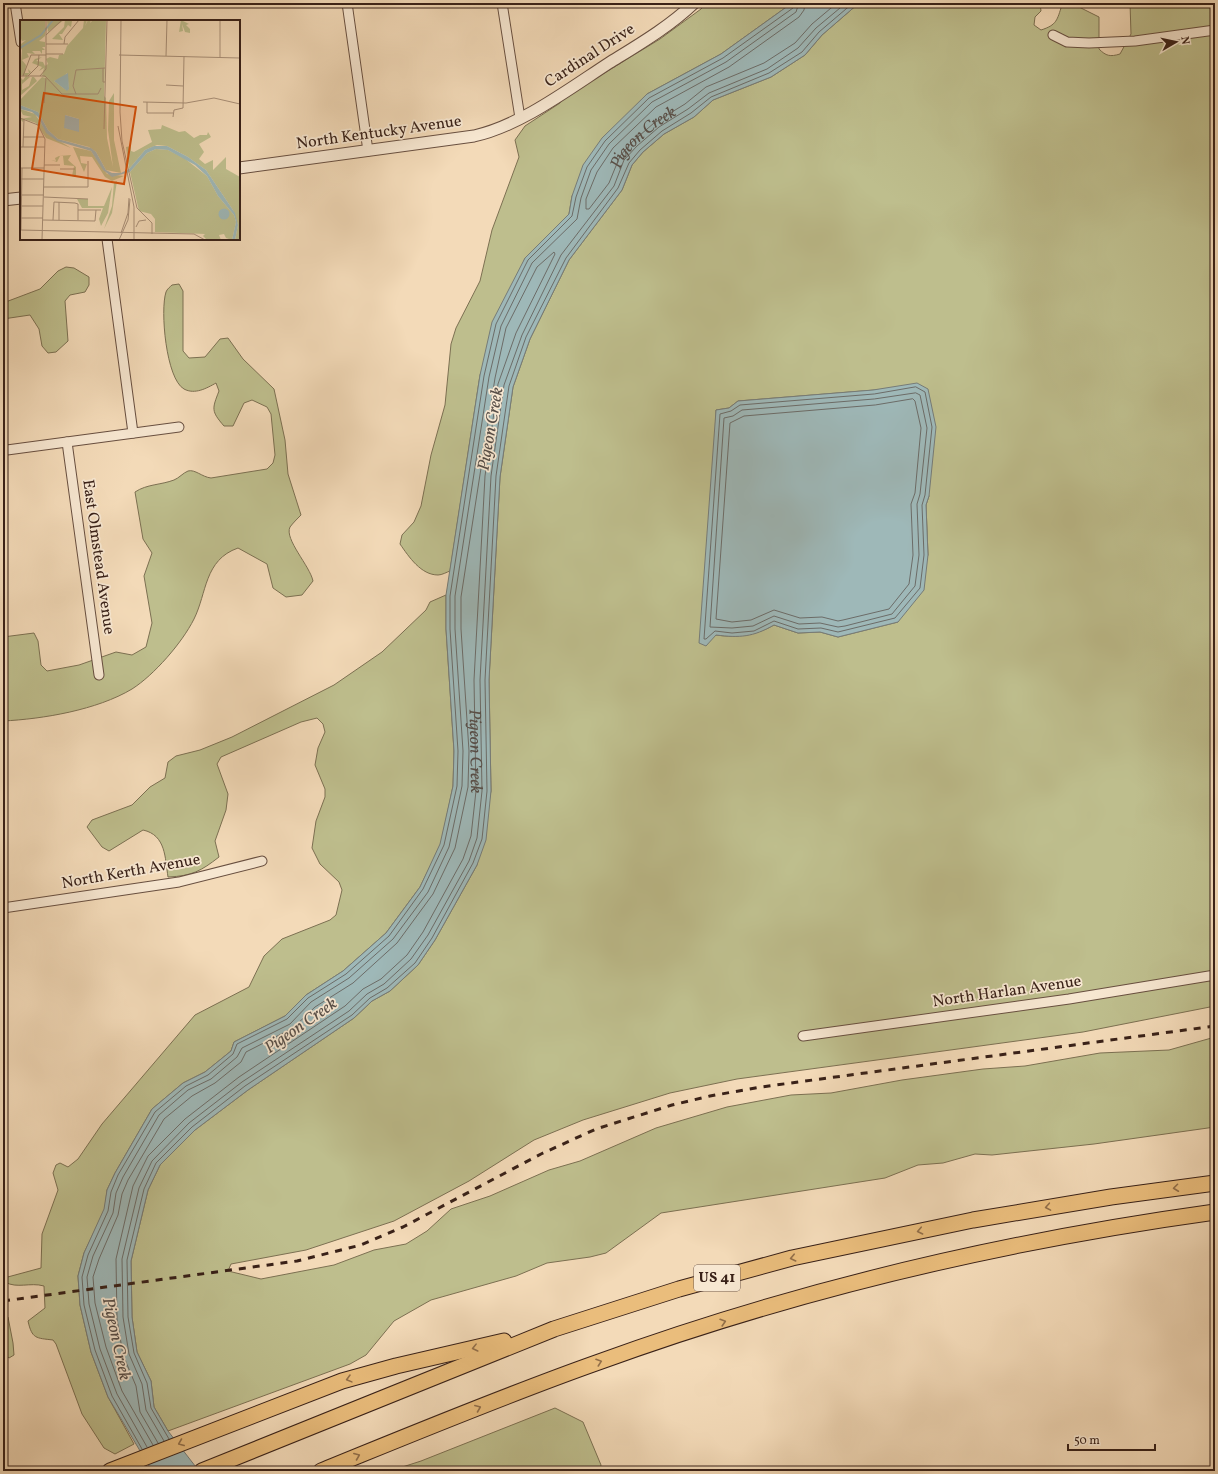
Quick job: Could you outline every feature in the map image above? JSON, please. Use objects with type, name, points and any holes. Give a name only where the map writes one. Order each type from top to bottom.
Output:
[{"type":"highway","name":"US 41","points":[[202,1471],[554,1329],[679,1289],[792,1258],[973,1220],[1111,1196],[1215,1183]]},
{"type":"highway","points":[[321,1471],[596,1362],[812,1294],[991,1251],[1107,1228],[1215,1212]]},
{"type":"highway","points":[[110,1471],[217,1428],[342,1381],[396,1366],[554,1329]]},
{"type":"street","points":[[15,3],[20,36]]},
{"type":"street","points":[[347,3],[368,151]]},
{"type":"street","points":[[502,3],[520,118]]},
{"type":"street","name":"Cardinal Drive","points":[[520,118],[561,94],[664,27],[694,3]]},
{"type":"street","points":[[1053,35],[1068,42],[1089,44],[1135,41],[1215,30]]},
{"type":"street","name":"North Kentucky Avenue","points":[[240,168],[474,136],[494,132],[520,118]]},
{"type":"street","points":[[3,200],[20,198]]},
{"type":"street","points":[[107,240],[133,433]]},
{"type":"street","points":[[7,450],[179,427]]},
{"type":"street","name":"East Olmstead Avenue","points":[[67,442],[99,675]]},
{"type":"street","name":"North Kerth Avenue","points":[[3,908],[179,882],[262,861]]},
{"type":"street","name":"North Harlan Avenue","points":[[803,1036],[1069,999],[1215,975]]},
{"type":"green space","points":[[706,3],[792,3],[721,54],[647,94],[572,196],[569,214],[525,258],[480,375],[450,571],[438,575],[426,572],[416,564],[400,544],[402,535],[414,522],[421,506],[431,455],[445,405],[451,344],[456,328],[480,281],[492,230],[519,157],[515,140],[525,126],[560,103],[570,90],[601,75],[660,39],[701,9]]},
{"type":"green space","points":[[859,3],[1040,3],[1041,11],[1035,17],[1034,25],[1041,30],[1050,26],[1056,21],[1062,5],[1071,3],[1099,17],[1099,49],[1108,55],[1113,55],[1120,54],[1131,34],[1130,3],[1215,3],[1215,1006],[1083,1032],[737,1079],[670,1093],[583,1120],[534,1140],[469,1181],[394,1221],[306,1250],[231,1264],[228,1271],[261,1279],[334,1265],[374,1250],[406,1244],[427,1231],[451,1209],[490,1196],[549,1170],[580,1161],[656,1128],[727,1107],[791,1095],[831,1093],[902,1080],[983,1069],[1025,1066],[1100,1053],[1169,1050],[1215,1037],[1215,1127],[1094,1144],[992,1155],[975,1154],[943,1163],[918,1165],[885,1178],[661,1213],[606,1253],[590,1257],[547,1263],[516,1276],[431,1300],[394,1321],[366,1355],[350,1364],[168,1431],[154,1407],[151,1381],[137,1352],[132,1317],[131,1261],[148,1190],[160,1165],[195,1130],[248,1090],[354,1018],[372,1001],[390,991],[418,965],[435,940],[477,865],[491,791],[489,680],[500,477],[513,387],[530,339],[569,260],[622,190],[632,165],[643,152],[664,134],[694,117],[713,100],[771,77],[805,55],[822,35]],"holes":[[[887,389],[929,496],[926,505],[928,555],[898,622],[838,637],[820,632],[798,633],[774,625],[746,635],[716,635],[716,410],[729,408],[738,401]]]},
{"type":"green space","points":[[66,267],[74,268],[89,277],[89,285],[85,292],[70,295],[65,301],[68,341],[56,352],[48,353],[42,346],[39,329],[30,315],[3,319],[3,303],[40,289],[58,271]]},
{"type":"green space","points":[[179,284],[183,291],[183,351],[189,358],[205,357],[220,339],[228,338],[243,359],[274,389],[285,440],[288,474],[301,515],[290,527],[289,532],[294,545],[313,581],[302,595],[286,597],[273,588],[267,564],[238,548],[227,553],[219,560],[213,569],[208,578],[194,619],[175,648],[149,676],[132,689],[103,703],[86,708],[52,716],[3,721],[3,637],[34,633],[38,641],[41,665],[47,671],[79,665],[116,652],[132,655],[146,647],[152,623],[144,576],[152,553],[143,539],[135,492],[144,487],[169,482],[188,471],[193,471],[211,478],[267,469],[273,463],[275,455],[271,414],[267,407],[252,400],[244,403],[233,426],[224,426],[214,410],[219,391],[216,383],[201,390],[188,391],[178,383],[169,359],[166,344],[164,328],[164,301],[166,291],[172,285]]},
{"type":"green space","points":[[446,595],[446,629],[454,751],[453,786],[441,844],[420,887],[386,933],[343,971],[306,995],[285,1016],[234,1042],[231,1051],[205,1072],[183,1083],[152,1109],[115,1173],[107,1190],[105,1209],[84,1253],[78,1276],[80,1305],[91,1352],[108,1397],[134,1444],[115,1454],[104,1448],[82,1414],[56,1344],[53,1340],[39,1338],[31,1331],[28,1321],[45,1308],[44,1286],[14,1285],[5,1282],[4,1278],[41,1268],[42,1234],[58,1190],[53,1173],[56,1165],[60,1163],[68,1167],[78,1159],[102,1124],[195,1015],[249,987],[264,956],[282,939],[330,920],[336,915],[342,890],[339,882],[320,864],[312,848],[316,821],[325,797],[325,789],[315,765],[318,748],[325,732],[323,724],[317,718],[301,722],[221,757],[217,764],[228,794],[226,810],[215,841],[219,857],[196,872],[168,877],[163,848],[156,837],[151,833],[143,830],[109,851],[102,847],[87,827],[92,820],[132,805],[150,787],[165,778],[168,762],[176,756],[200,750],[232,737],[334,685],[382,652],[426,610],[430,602]]},
{"type":"green space","points":[[3,1314],[8,1317],[13,1343],[14,1355],[9,1358],[3,1353]]},
{"type":"green space","points":[[555,1408],[583,1422],[601,1465],[600,1471],[390,1471],[421,1461]]},
{"type":"water","name":"Pigeon Creek","points":[[792,3],[859,3],[822,35],[805,55],[771,77],[713,100],[694,117],[664,134],[643,152],[632,165],[622,190],[569,260],[530,339],[513,387],[500,477],[489,680],[491,791],[486,840],[477,865],[435,940],[418,965],[390,991],[372,1001],[354,1018],[248,1090],[195,1130],[160,1165],[148,1190],[131,1261],[132,1317],[137,1352],[151,1381],[154,1407],[168,1431],[199,1471],[152,1471],[108,1397],[91,1352],[80,1305],[78,1276],[84,1253],[104,1209],[107,1190],[115,1173],[152,1109],[183,1083],[205,1072],[231,1051],[234,1042],[285,1016],[306,995],[343,971],[386,933],[420,887],[440,844],[453,786],[454,751],[446,629],[446,595],[480,375],[492,322],[525,258],[569,214],[572,196],[583,165],[602,138],[647,94],[721,54]]},
{"type":"water","points":[[917,383],[928,389],[936,427],[929,496],[926,505],[928,555],[924,590],[898,622],[838,637],[820,632],[798,633],[774,625],[746,636],[716,635],[706,646],[699,643],[716,410],[729,408],[738,401],[873,390]]},
{"type":"railway","points":[[3,1301],[297,1261],[361,1245],[403,1227],[541,1154],[596,1129],[672,1105],[710,1096],[761,1087],[1215,1026]]}]
